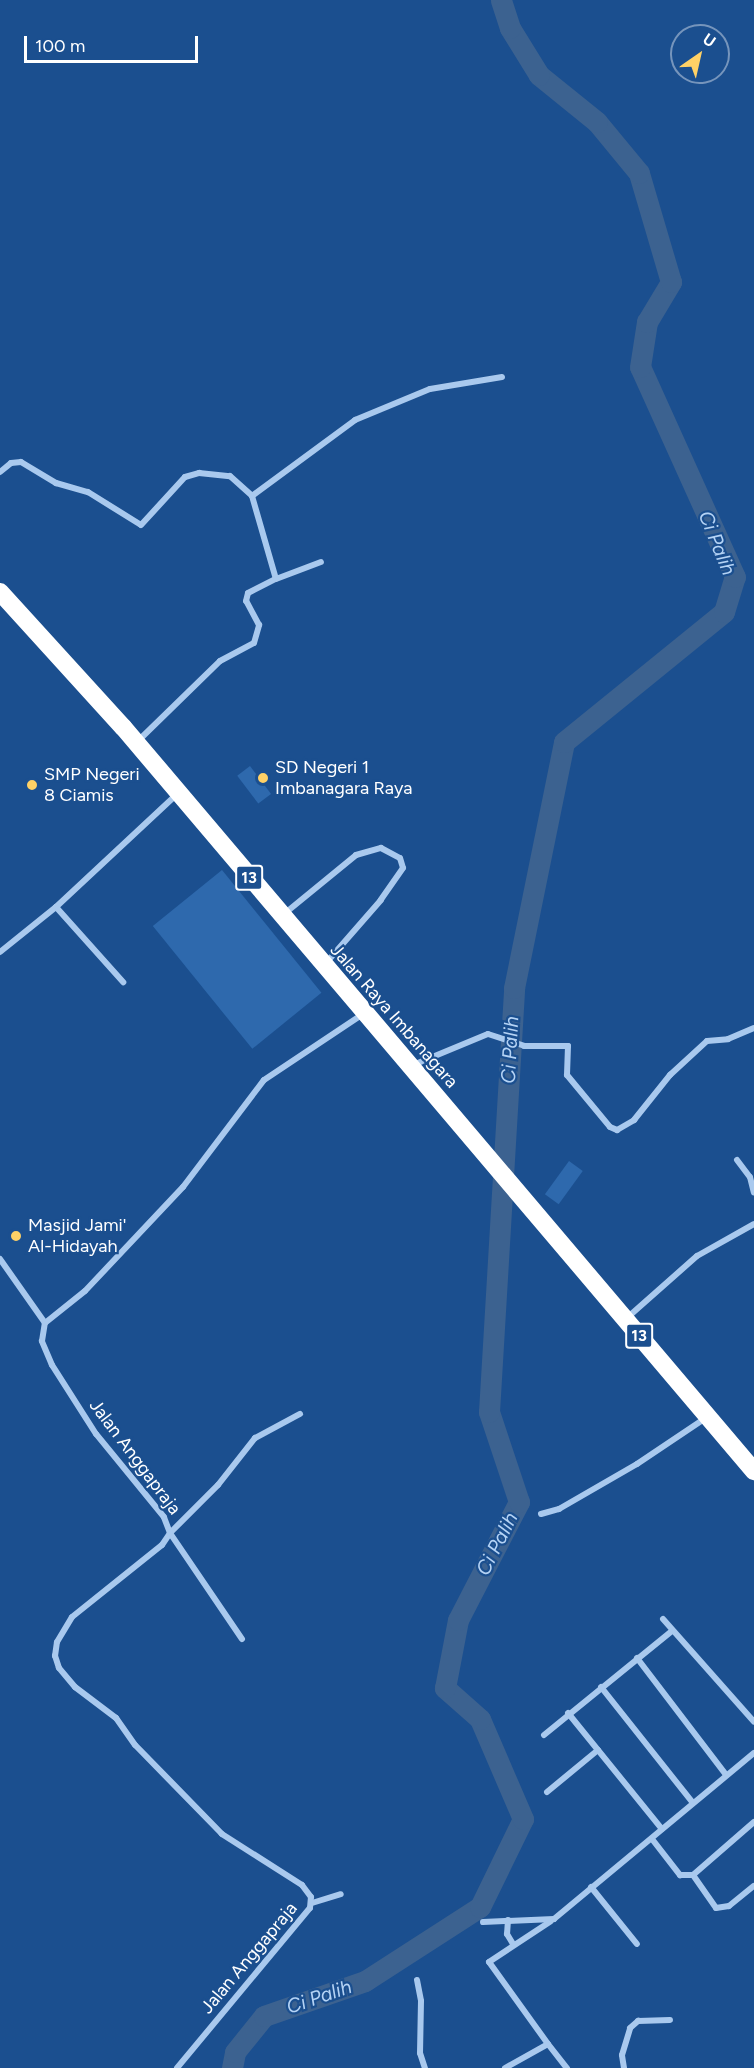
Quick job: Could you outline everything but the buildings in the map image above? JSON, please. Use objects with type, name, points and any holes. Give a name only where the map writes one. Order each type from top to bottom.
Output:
[{"type":"highway","name":"Jalan Raya Imbanagara","points":[[0,592],[136,743],[363,1014],[496,1165],[754,1471]]},
{"type":"street","points":[[252,496],[355,420],[430,389],[502,377]]},
{"type":"street","points":[[0,472],[10,463],[21,462],[56,483],[88,492],[136,525],[146,522],[185,477],[199,473],[230,476],[252,496],[276,579]]},
{"type":"street","points":[[136,743],[220,661],[254,643],[259,625],[246,601],[248,593],[276,579],[321,562]]},
{"type":"street","points":[[0,952],[56,907],[178,794]]},
{"type":"street","points":[[281,916],[356,855],[381,848],[400,858],[403,868],[381,900],[323,966]]},
{"type":"street","points":[[56,907],[123,982]]},
{"type":"street","points":[[0,1259],[45,1323],[85,1291],[183,1187],[264,1080],[363,1014]]},
{"type":"street","points":[[410,1067],[483,1035],[502,1037],[517,1045],[568,1046],[567,1075],[610,1127],[617,1130],[634,1120],[670,1075],[707,1041],[728,1039],[754,1028]]},
{"type":"street","points":[[737,1160],[750,1177],[754,1192]]},
{"type":"street","points":[[625,1319],[697,1256],[754,1224]]},
{"type":"street","name":"Jalan Anggapraja","points":[[45,1323],[42,1341],[52,1365],[96,1434],[165,1517],[170,1533],[162,1545],[72,1617],[57,1642],[57,1662],[75,1687],[116,1718],[135,1745],[222,1834],[302,1885],[312,1903],[177,2068]]},
{"type":"street","points":[[242,1639],[170,1533],[218,1485],[255,1438],[300,1414]]},
{"type":"street","points":[[541,1514],[559,1509],[638,1464],[708,1417]]},
{"type":"street","points":[[663,1618],[754,1722]]},
{"type":"street","points":[[544,1735],[568,1713],[672,1631]]},
{"type":"street","points":[[637,1658],[726,1775]]},
{"type":"street","points":[[602,1687],[692,1802]]},
{"type":"street","points":[[568,1713],[662,1829]]},
{"type":"street","points":[[547,1792],[598,1750]]},
{"type":"street","points":[[567,2068],[490,1966],[490,1959],[554,1919],[652,1839],[692,1802],[754,1754]]},
{"type":"street","points":[[652,1839],[680,1875],[693,1875],[754,1822]]},
{"type":"street","points":[[693,1875],[704,1894],[722,1910],[754,1886]]},
{"type":"street","points":[[591,1887],[637,1944]]},
{"type":"street","points":[[312,1903],[341,1894]]},
{"type":"street","points":[[483,1922],[554,1919]]},
{"type":"street","points":[[507,1920],[507,1934],[513,1944]]},
{"type":"street","points":[[417,1980],[421,2001],[420,2053],[425,2068]]},
{"type":"street","points":[[624,2068],[622,2055],[630,2028],[638,2021],[670,2020]]},
{"type":"street","points":[[505,2068],[548,2044]]},
{"type":"shaded area","points":[[250,766],[271,794],[258,804],[237,776]]},
{"type":"shaded area","points":[[222,870],[321,993],[252,1049],[153,926]]},
{"type":"shaded area","points":[[569,1161],[583,1171],[559,1204],[545,1194]]},
{"type":"waterway","name":"Ci Palih","points":[[232,2068],[235,2052],[264,2016],[365,1981],[480,1907],[523,1819],[480,1719],[445,1688],[458,1620],[519,1502],[489,1412],[514,988],[564,742],[724,612],[735,577],[640,367],[647,322],[671,282],[639,173],[597,122],[539,75],[510,28],[501,0]]},
{"type":"place","name":"SD Negeri 1 Imbanagara Raya","points":[[263,778]]},
{"type":"place","name":"SMP Negeri 8 Ciamis","points":[[32,785]]},
{"type":"place","name":"Masjid Jami' Al-Hidayah","points":[[16,1236]]}]
